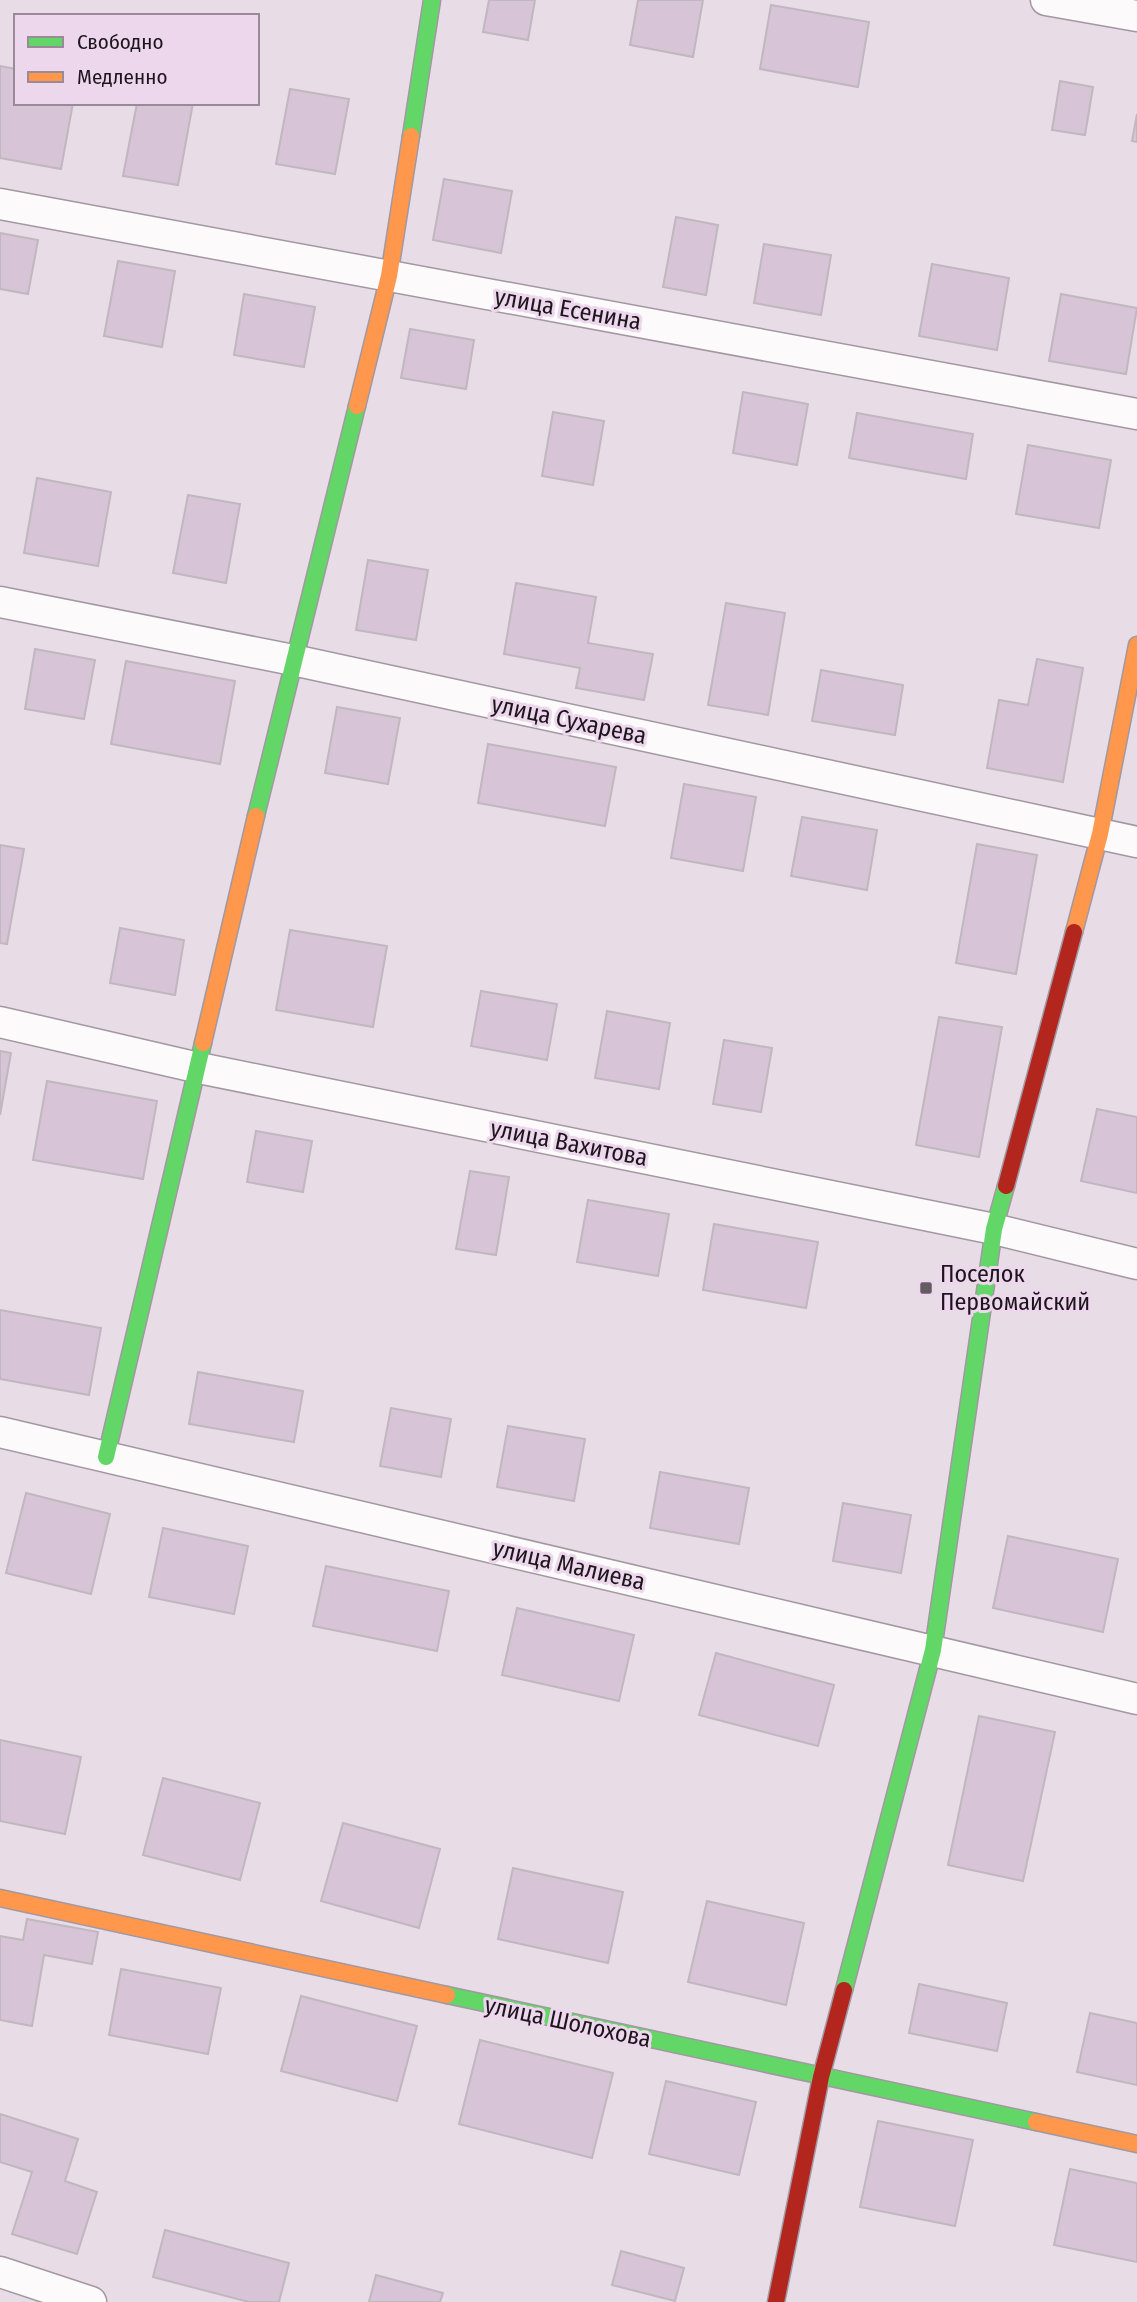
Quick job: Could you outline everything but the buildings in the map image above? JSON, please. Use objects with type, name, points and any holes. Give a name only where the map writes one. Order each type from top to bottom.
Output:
[{"type":"street","points":[[106,1457],[293,660],[389,276],[432,0]]},
{"type":"street","points":[[1046,0],[1137,16]]},
{"type":"street","name":"улица Есенина","points":[[0,204],[1137,414]]},
{"type":"street","name":"улица Сухарева","points":[[0,603],[293,660],[1137,842]]},
{"type":"street","points":[[776,2302],[821,2077],[933,1650],[994,1229],[1100,834],[1137,645]]},
{"type":"street","name":"улица Вахитова","points":[[0,1022],[199,1068],[994,1229],[1137,1264]]},
{"type":"street","name":"улица Малиева","points":[[0,1432],[1137,1699]]},
{"type":"street","name":"улица Шолохова","points":[[0,1898],[1137,2144]]},
{"type":"street","points":[[0,2272],[91,2302]]},
{"type":"traffic: fast","points":[[411,136],[432,0]]},
{"type":"traffic: fast","points":[[256,816],[357,406]]},
{"type":"traffic: fast","points":[[106,1457],[203,1043]]},
{"type":"traffic: fast","points":[[844,1990],[933,1650],[994,1229],[1006,1186]]},
{"type":"traffic: fast","points":[[447,1995],[1036,2122]]},
{"type":"traffic: slow","points":[[357,406],[389,276],[411,136]]},
{"type":"traffic: slow","points":[[1074,932],[1100,834],[1137,645]]},
{"type":"traffic: slow","points":[[203,1043],[256,816]]},
{"type":"traffic: slow","points":[[0,1898],[447,1995]]},
{"type":"traffic: slow","points":[[1036,2122],[1137,2144]]},
{"type":"traffic: jam","points":[[1006,1186],[1074,932]]},
{"type":"traffic: jam","points":[[776,2302],[821,2077],[844,1990]]},
{"type":"place","name":"Поселок Первомайский","points":[[926,1288]]}]
